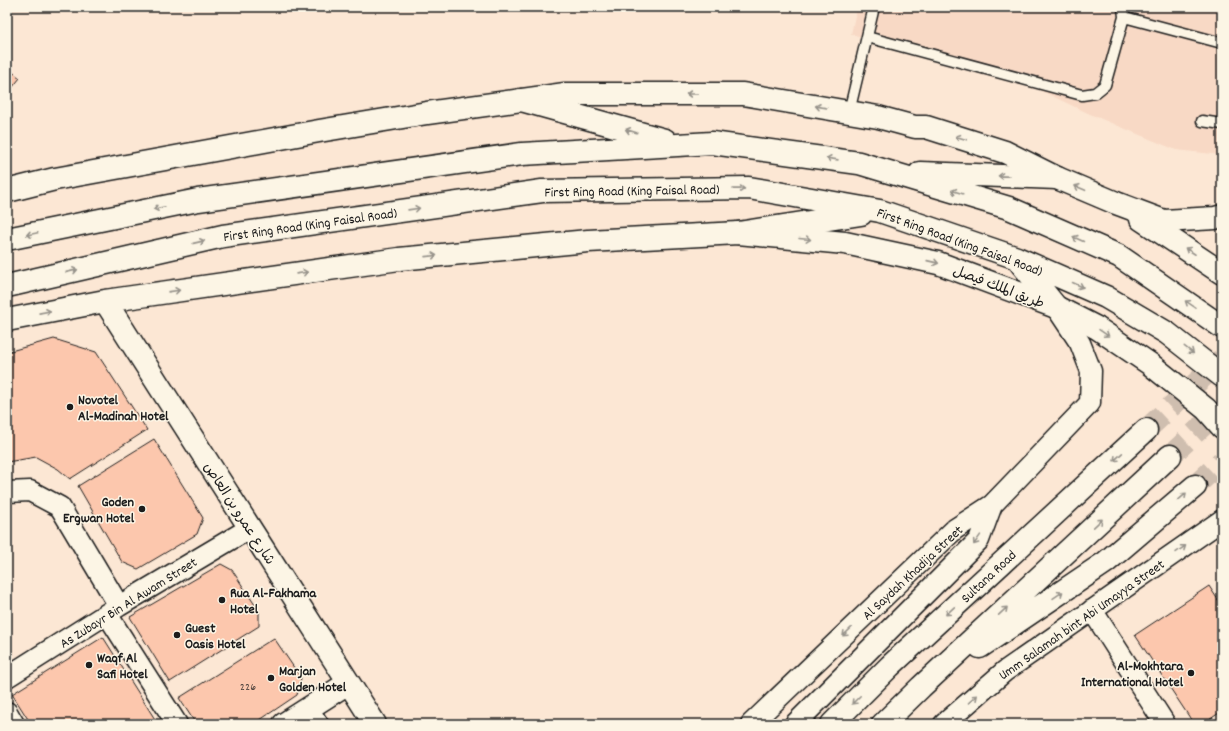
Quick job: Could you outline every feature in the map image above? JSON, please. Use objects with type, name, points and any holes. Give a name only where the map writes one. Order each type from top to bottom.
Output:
[{"type":"main road","points":[[7,191],[63,178],[319,131],[427,113],[565,94],[743,94],[878,117],[915,127],[926,127],[998,149],[1057,178],[1164,221],[1215,218],[1222,216]]},
{"type":"main road","points":[[521,100],[682,145]]},
{"type":"main road","points":[[7,240],[198,200],[522,154],[712,143],[859,163],[1009,208],[1119,256],[1222,327]]},
{"type":"main road","points":[[890,172],[1057,178]]},
{"type":"main road","name":"First Ring Road (King Faisal Road)","points":[[7,286],[223,236],[542,191],[749,188],[880,211],[1017,258],[1113,301],[1167,333],[1222,376]]},
{"type":"main road","points":[[1116,203],[1222,273]]},
{"type":"main road","points":[[7,320],[105,301],[399,259],[588,241],[738,233],[880,211]]},
{"type":"main road","name":"طريق الملك فيصل","points":[[738,233],[845,243],[938,263],[1056,307],[1097,328],[1150,364],[1206,409],[1222,427]]},
{"type":"main road","points":[[1017,258],[1056,307]]},
{"type":"main road","name":"شارع عمرو بن العاص","points":[[105,301],[375,724]]},
{"type":"main road","name":"Sultana Road","points":[[832,724],[890,666],[1146,430]]},
{"type":"main road","points":[[886,722],[921,687],[1170,456]]},
{"type":"main road","points":[[921,687],[1106,562],[1195,486]]},
{"type":"main road","points":[[284,724],[313,716],[348,683]]},
{"type":"street","name":"Al Saydah Khadija Street","points":[[751,724],[956,529],[992,505],[1090,403],[1091,371],[1080,343],[1056,307]]},
{"type":"street","points":[[7,492],[30,491],[60,507],[113,610],[177,724]]},
{"type":"street","points":[[795,724],[979,540],[992,505]]},
{"type":"street","name":"Umm Salamah bint Abi Umayya Street","points":[[944,724],[1005,671],[1222,520]]},
{"type":"street","name":"As Zubayr Bin Al Awam Street","points":[[7,677],[113,610],[250,528]]},
{"type":"street","points":[[1092,610],[1165,724]]},
{"type":"street","points":[[7,712],[14,724]]},
{"type":"lane","points":[[849,112],[874,7]]},
{"type":"lane","points":[[867,37],[1082,95],[1095,93],[1104,85],[1124,12],[1222,43]]},
{"type":"lane","points":[[1202,121],[1222,124]]},
{"type":"shaded area","points":[[857,7],[1222,7],[1222,155],[1176,150],[1092,115],[1033,87],[1005,77],[851,34]]},
{"type":"building","points":[[7,68],[20,78],[7,94]]},
{"type":"building","name":"Novotel Al-Madinah Hotel","points":[[54,339],[96,352],[147,430],[70,479],[58,469],[36,457],[7,462],[7,352]]},
{"type":"building","points":[[154,439],[203,518],[197,534],[138,569],[122,562],[78,486]]},
{"type":"building","points":[[221,564],[232,570],[259,611],[259,626],[170,682],[130,617]]},
{"type":"building","name":"Al-Mokhtara International Hotel","points":[[1209,586],[1222,606],[1222,711],[1203,724],[1194,724],[1135,635]]},
{"type":"building","name":"Waqf Al Safi Hotel","points":[[103,637],[158,724],[31,724],[12,694]]},
{"type":"building","points":[[274,638],[301,678],[297,695],[254,724],[196,724],[179,698]]},
{"type":"tunnel","points":[[1146,430],[1222,359]]},
{"type":"tunnel","points":[[1170,456],[1222,408]]},
{"type":"tunnel","points":[[1195,486],[1222,461]]},
{"type":"place","name":"Novotel Al-Madinah Hotel","points":[[70,407]]},
{"type":"place","name":"Goden Ergwan Hotel","points":[[142,509]]},
{"type":"place","name":"Rua Al-Fakhama Hotel","points":[[222,600]]},
{"type":"place","name":"Guest Oasis Hotel","points":[[177,635]]},
{"type":"place","name":"Waqf Al Safi Hotel","points":[[89,665]]},
{"type":"place","name":"Al-Mokhtara International Hotel","points":[[1191,673]]},
{"type":"place","name":"Marjan Golden Hotel","points":[[271,678]]}]
